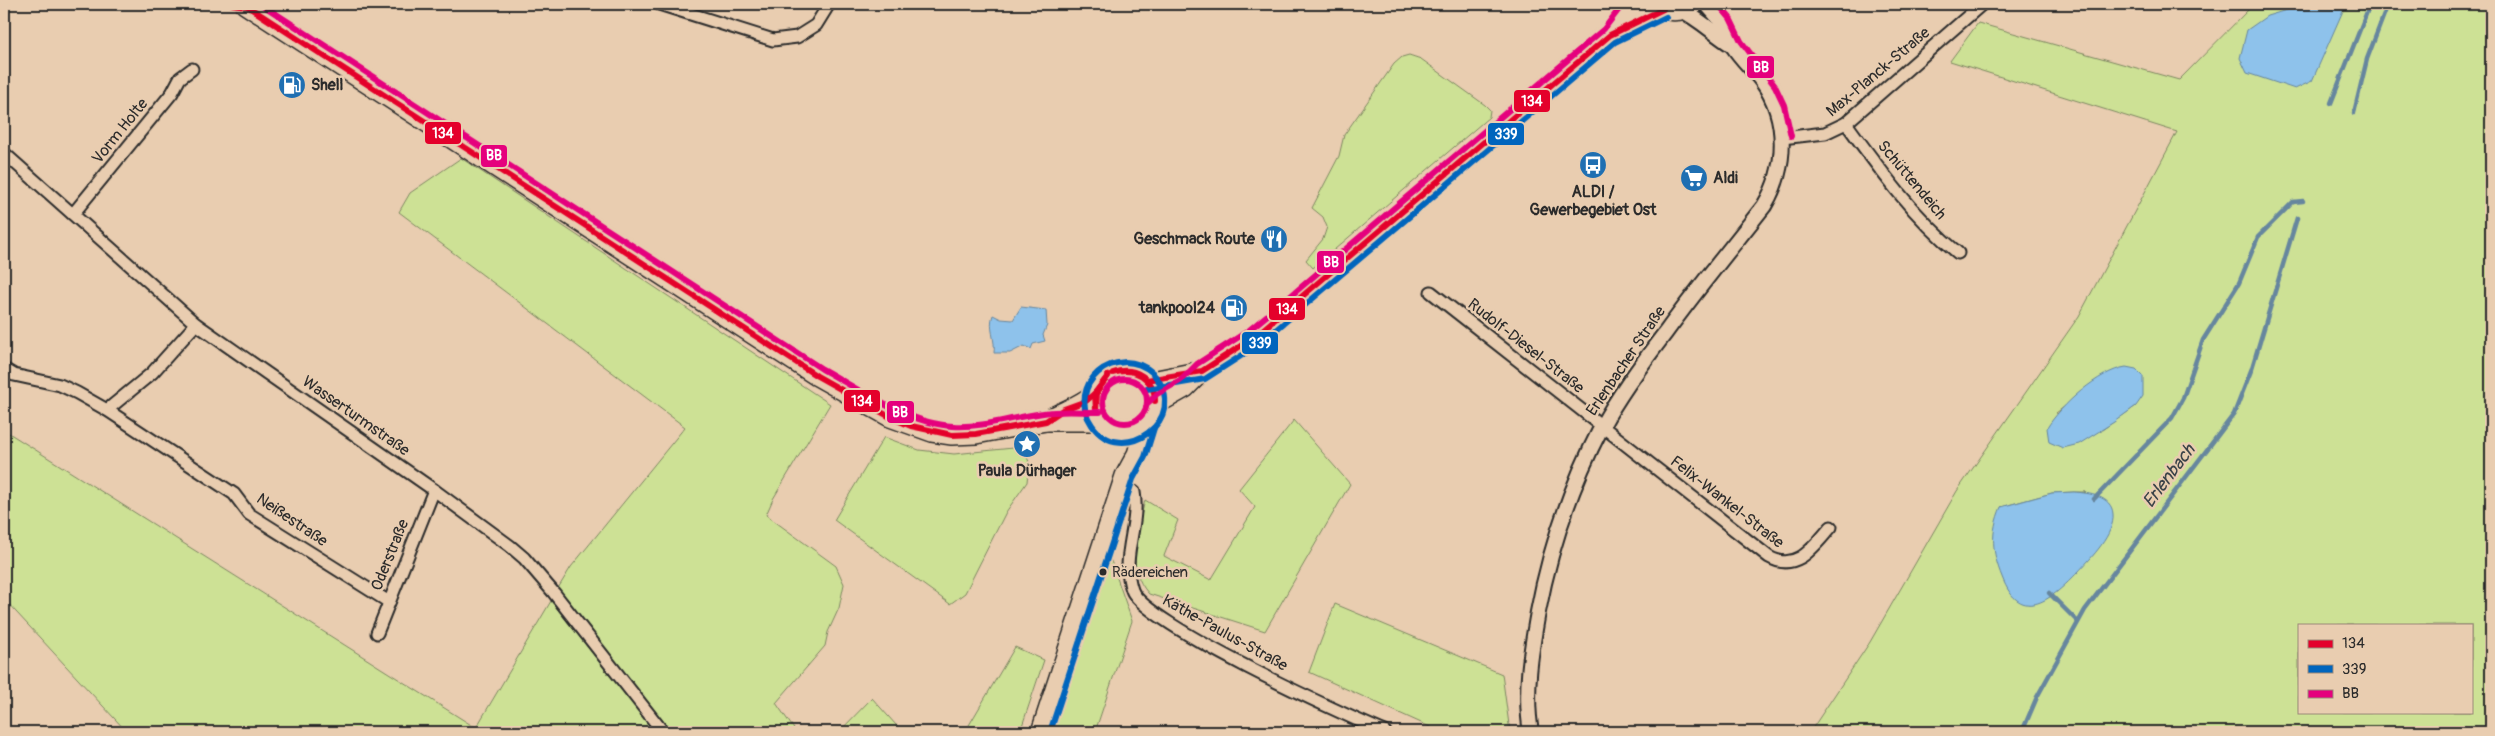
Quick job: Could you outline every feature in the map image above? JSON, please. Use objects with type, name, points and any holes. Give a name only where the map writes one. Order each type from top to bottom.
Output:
[{"type":"main road","points":[[241,4],[856,400],[911,426],[952,435],[976,434],[1046,421],[1100,421]]},
{"type":"main road","points":[[1041,732],[1123,481],[1137,454],[1146,424],[1155,408],[1162,401],[1185,388],[1202,371],[1230,355],[1299,301],[1610,35],[1634,4]]},
{"type":"main road","points":[[1610,35],[1631,26],[1653,12],[1673,7]]},
{"type":"main road","points":[[1046,421],[1064,409],[1086,401],[1095,393],[1101,381],[1120,370],[1134,371],[1147,380],[1155,392],[1155,408]]},
{"type":"main road","points":[[1147,380],[1158,380],[1202,371]]},
{"type":"main road","points":[[1095,393],[1094,408],[1100,421],[1117,432],[1132,432],[1146,424]]},
{"type":"main road","points":[[1117,432],[1124,448],[1123,481]]},
{"type":"street","points":[[659,4],[773,40],[797,37],[816,26],[829,4]]},
{"type":"street","name":"Erlenbacher Straße","points":[[1531,732],[1528,682],[1536,621],[1550,559],[1566,508],[1602,425],[1646,358],[1764,206],[1776,183],[1780,170],[1782,138],[1776,108],[1768,91],[1733,46],[1722,22],[1707,4]]},
{"type":"street","name":"Max-Planck-Straße","points":[[1782,138],[1825,133],[1846,123],[1982,4]]},
{"type":"street","name":"Erlenbacher Straße","points":[[1673,7],[1697,18],[1712,32],[1733,46]]},
{"type":"street","name":"Vorm Holte","points":[[73,214],[172,93],[180,78],[192,70]]},
{"type":"street","name":"Schüttendeich","points":[[1846,123],[1882,174],[1916,215],[1958,253]]},
{"type":"street","name":"Wasserturmstraße","points":[[4,152],[196,324],[434,490],[524,558],[663,732]]},
{"type":"street","name":"Rudolf-Diesel-Straße","points":[[1430,292],[1602,425]]},
{"type":"street","points":[[107,410],[152,373],[196,324]]},
{"type":"street","name":"Neißestraße","points":[[4,369],[14,375],[60,385],[107,410],[234,494],[249,514],[389,602]]},
{"type":"street","name":"Felix-Wankel-Straße","points":[[1602,425],[1777,562],[1787,563],[1803,557],[1831,526]]},
{"type":"street","name":"Käthe-Paulus-Straße","points":[[1123,481],[1134,492],[1136,501],[1136,510],[1127,553],[1127,571],[1135,599],[1167,622],[1230,657],[1333,711],[1385,732]]},
{"type":"street","name":"Oderstraße","points":[[377,633],[434,490]]},
{"type":"green space","points":[[2254,4],[2491,4],[2491,732],[1810,732],[1870,642],[1957,491],[2079,316],[2177,132],[1950,61],[1978,23],[2179,80]],"holes":[[[2076,398],[2136,406],[2102,430],[2056,413]],[[2086,492],[2001,507],[2052,493]]]},
{"type":"green space","points":[[1409,55],[1421,59],[1485,105],[1490,110],[1489,117],[1313,268],[1306,260],[1323,239],[1327,227],[1323,217],[1312,208],[1339,156],[1344,135],[1394,64],[1402,57]]},
{"type":"green space","points":[[461,158],[830,404],[773,499],[766,515],[836,566],[844,584],[839,608],[828,632],[825,646],[776,703],[796,732],[672,732],[557,590],[571,567],[685,427],[399,212],[410,193]]},
{"type":"green space","points":[[1294,420],[1350,484],[1265,631],[1149,594],[1141,583],[1135,561],[1137,536],[1145,500],[1178,520],[1164,556],[1211,580],[1255,507],[1239,489]]},
{"type":"green space","points":[[4,430],[476,728],[551,601],[655,732],[127,732],[4,599]]},
{"type":"green space","points":[[884,437],[919,450],[954,454],[1023,447],[1029,462],[1027,482],[1006,512],[965,593],[950,604],[834,520]]},
{"type":"green space","points":[[1110,558],[1132,621],[1095,732],[1053,732]]},
{"type":"green space","points":[[1335,604],[1502,674],[1510,732],[1441,732],[1309,672]]},
{"type":"green space","points":[[1015,647],[1044,660],[1020,732],[965,732]]},
{"type":"green space","points":[[872,698],[896,725],[907,732],[839,732]]},
{"type":"water","points":[[2302,4],[2346,4],[2312,81],[2295,89],[2247,73],[2240,58],[2247,30],[2267,16]]},
{"type":"water","points":[[1021,307],[1046,310],[1047,325],[1043,335],[1045,341],[1033,344],[1031,349],[1024,346],[1010,353],[994,353],[991,324],[993,315],[1001,319],[1013,320]]},
{"type":"water","points":[[2126,367],[2136,369],[2143,376],[2143,396],[2136,406],[2079,444],[2063,448],[2049,442],[2047,428],[2061,409],[2093,382],[2115,370]]},
{"type":"water","points":[[2074,492],[2093,495],[2109,503],[2113,514],[2110,530],[2089,560],[2058,591],[2038,603],[2028,604],[2018,601],[2010,592],[2002,577],[1994,551],[1995,525],[2001,507],[2052,493]]},
{"type":"waterway","points":[[2331,103],[2370,4]]},
{"type":"waterway","name":"Erlenbach","points":[[2354,113],[2367,59],[2388,4]]},
{"type":"waterway","points":[[2094,499],[2172,418],[2183,398],[2203,340],[2239,283],[2258,237],[2293,202],[2303,201]]},
{"type":"waterway","name":"Erlenbach","points":[[2022,732],[2037,697],[2085,610],[2234,414],[2252,368],[2297,218]]},
{"type":"waterway","points":[[2049,593],[2078,622]]},
{"type":"transit line","name":"134","points":[[232,4],[247,6],[817,376],[890,417],[911,426],[952,435],[976,434],[1046,421],[1064,409],[1086,401],[1095,393]]},
{"type":"transit line","name":"BB","points":[[261,4],[822,369],[885,405],[919,419],[953,426],[987,424],[1050,412],[1100,412]]},
{"type":"transit line","name":"BB","points":[[1149,402],[1157,394],[1180,381],[1197,364],[1248,331],[1293,294],[1604,29],[1623,4]]},
{"type":"transit line","name":"BB","points":[[1718,4],[1730,18],[1741,41],[1775,86],[1784,105],[1791,136]]},
{"type":"transit line","name":"134","points":[[1147,380],[1202,371],[1253,338],[1610,35],[1663,9]]},
{"type":"transit line","name":"339","points":[[1147,389],[1205,379],[1258,345],[1615,42],[1666,17]]},
{"type":"transit line","name":"339","points":[[1153,373],[1138,364],[1124,362],[1110,365],[1098,372],[1089,383],[1085,396],[1085,410],[1092,425],[1105,437],[1120,442],[1135,440],[1148,433],[1159,422],[1165,408],[1164,392],[1155,376]]},
{"type":"transit line","name":"134","points":[[1113,373],[1128,371],[1142,376],[1151,386],[1155,401]]},
{"type":"transit line","name":"134","points":[[1096,411],[1095,393],[1108,376]]},
{"type":"transit line","name":"134","points":[[1096,411],[1097,391],[1108,376]]},
{"type":"transit line","name":"BB","points":[[1129,379],[1141,385],[1146,392],[1147,401],[1146,410],[1141,417],[1134,422],[1121,423],[1113,420],[1106,413],[1103,397],[1106,389],[1113,382],[1129,379]]},
{"type":"transit line","name":"339","points":[[1050,732],[1133,479],[1145,457],[1154,428]]},
{"type":"place","name":"Shell","points":[[292,85]]},
{"type":"place","name":"ALDI / Gewerbegebiet Ost","points":[[1593,165]]},
{"type":"place","name":"Aldi","points":[[1694,178]]},
{"type":"place","name":"Geschmack Route","points":[[1274,239]]},
{"type":"place","name":"tankpool24","points":[[1234,308]]},
{"type":"place","name":"Paula Dürhager","points":[[1027,444]]},
{"type":"place","name":"Rädereichen","points":[[1103,572]]}]
